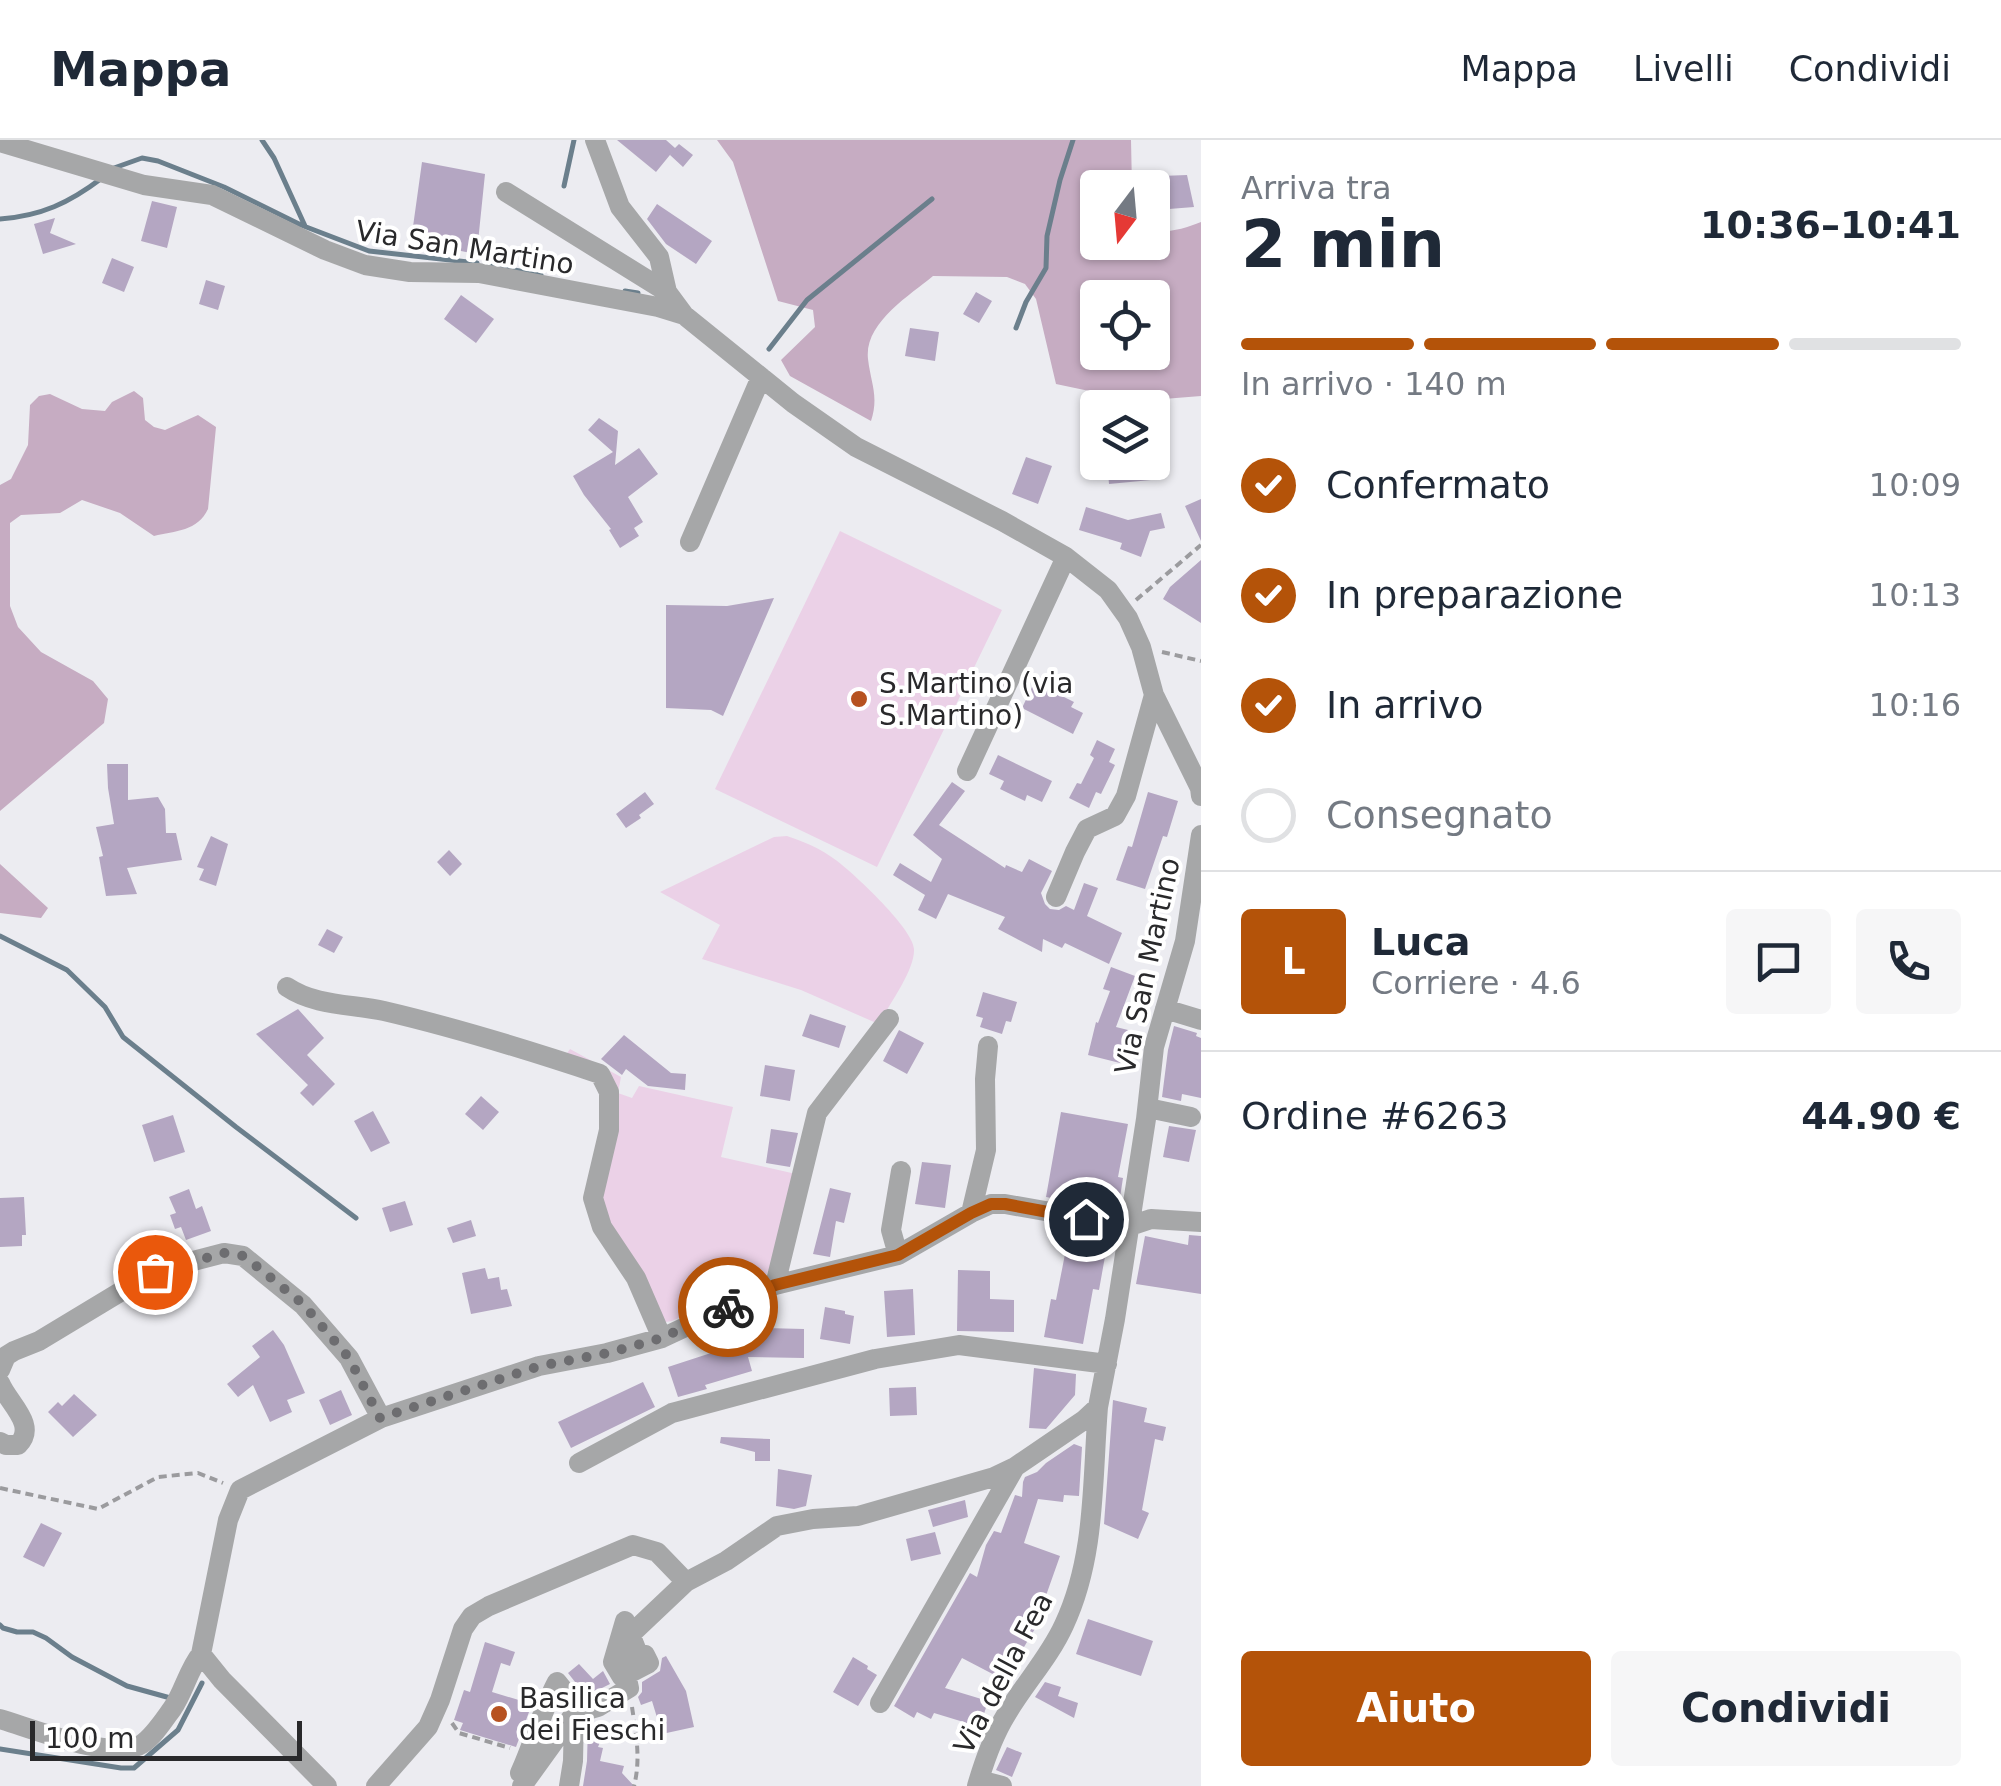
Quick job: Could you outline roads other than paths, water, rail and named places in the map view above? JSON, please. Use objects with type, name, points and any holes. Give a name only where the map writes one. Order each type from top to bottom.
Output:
[{"type":"street","points":[[595,140],[620,207],[658,257],[668,292],[684,315]]},
{"type":"street","name":"Via San Martino","points":[[0,142],[144,185],[212,195],[365,265],[410,272],[479,274],[658,306],[684,315],[856,447],[1002,520],[1066,557],[1108,590],[1141,647],[1154,695],[1201,796]]},
{"type":"street","points":[[506,192],[668,292]]},
{"type":"street","points":[[690,542],[761,377]]},
{"type":"street","points":[[967,771],[1066,557]]},
{"type":"street","points":[[1056,897],[1087,830],[1114,816],[1126,796],[1154,695]]},
{"type":"street","name":"Via San Martino","points":[[1107,1364],[1148,1108],[1154,1046],[1185,941],[1198,881],[1201,835]]},
{"type":"street","points":[[287,987],[302,997],[381,1010],[510,1044],[600,1074],[610,1092],[608,1130],[593,1198],[602,1227],[636,1278],[662,1338]]},
{"type":"street","points":[[1166,1009],[1201,1020]]},
{"type":"street","points":[[775,1285],[817,1113],[889,1019]]},
{"type":"street","points":[[971,1213],[986,1150],[988,1046]]},
{"type":"street","points":[[1148,1108],[1192,1117]]},
{"type":"street","points":[[898,1255],[891,1230],[901,1171]]},
{"type":"street","points":[[0,1718],[87,1745],[122,1751],[144,1743],[174,1706],[201,1654],[228,1520],[240,1490],[380,1418],[540,1366],[662,1338],[775,1285],[898,1255],[991,1204],[1130,1226],[1151,1219],[1201,1222]]},
{"type":"street","points":[[0,1370],[6,1356],[155,1272],[224,1253],[244,1256],[303,1304],[349,1358],[380,1418]]},
{"type":"street","points":[[578,1462],[672,1413],[875,1359],[959,1344],[1107,1364]]},
{"type":"street","name":"Via della Fea","points":[[978,1783],[1005,1716],[1053,1648],[1072,1606],[1090,1541],[1098,1407],[1107,1364]]},
{"type":"street","points":[[0,1383],[26,1428],[25,1438],[18,1444],[0,1442]]},
{"type":"street","points":[[574,1714],[598,1707],[627,1681],[630,1635],[686,1582],[777,1526],[858,1516],[994,1478],[1015,1468],[1098,1407]]},
{"type":"street","points":[[880,1704],[1015,1468]]},
{"type":"street","points":[[376,1786],[428,1727],[463,1628],[472,1616],[634,1545],[657,1552],[686,1582]]},
{"type":"street","points":[[201,1654],[326,1786]]},
{"type":"street","points":[[514,1786],[557,1682],[578,1708],[522,1786]]},
{"type":"street","points":[[569,1786],[574,1714]]},
{"type":"street","points":[[978,1783],[1002,1786]]},
{"type":"waterway","points":[[262,140],[305,226]]},
{"type":"waterway","points":[[564,186],[574,140]]},
{"type":"waterway","points":[[1016,328],[1046,268],[1047,236],[1073,140]]},
{"type":"waterway","points":[[114,168],[142,158],[158,161],[369,251],[477,263]]},
{"type":"waterway","points":[[0,219],[54,207],[102,178]]},
{"type":"waterway","points":[[769,349],[807,300],[932,199]]},
{"type":"waterway","points":[[488,265],[541,275]]},
{"type":"waterway","points":[[625,291],[638,293]]},
{"type":"waterway","points":[[0,936],[67,970],[105,1007],[123,1037],[356,1218]]},
{"type":"waterway","points":[[0,1625],[17,1632],[33,1632],[127,1686],[174,1699]]},
{"type":"waterway","points":[[0,1749],[134,1768],[178,1730],[202,1683]]},
{"type":"place","name":"S.Martino (via S.Martino)","points":[[859,699]]},
{"type":"place","name":"Basilica dei Fieschi","points":[[499,1714]]}]
